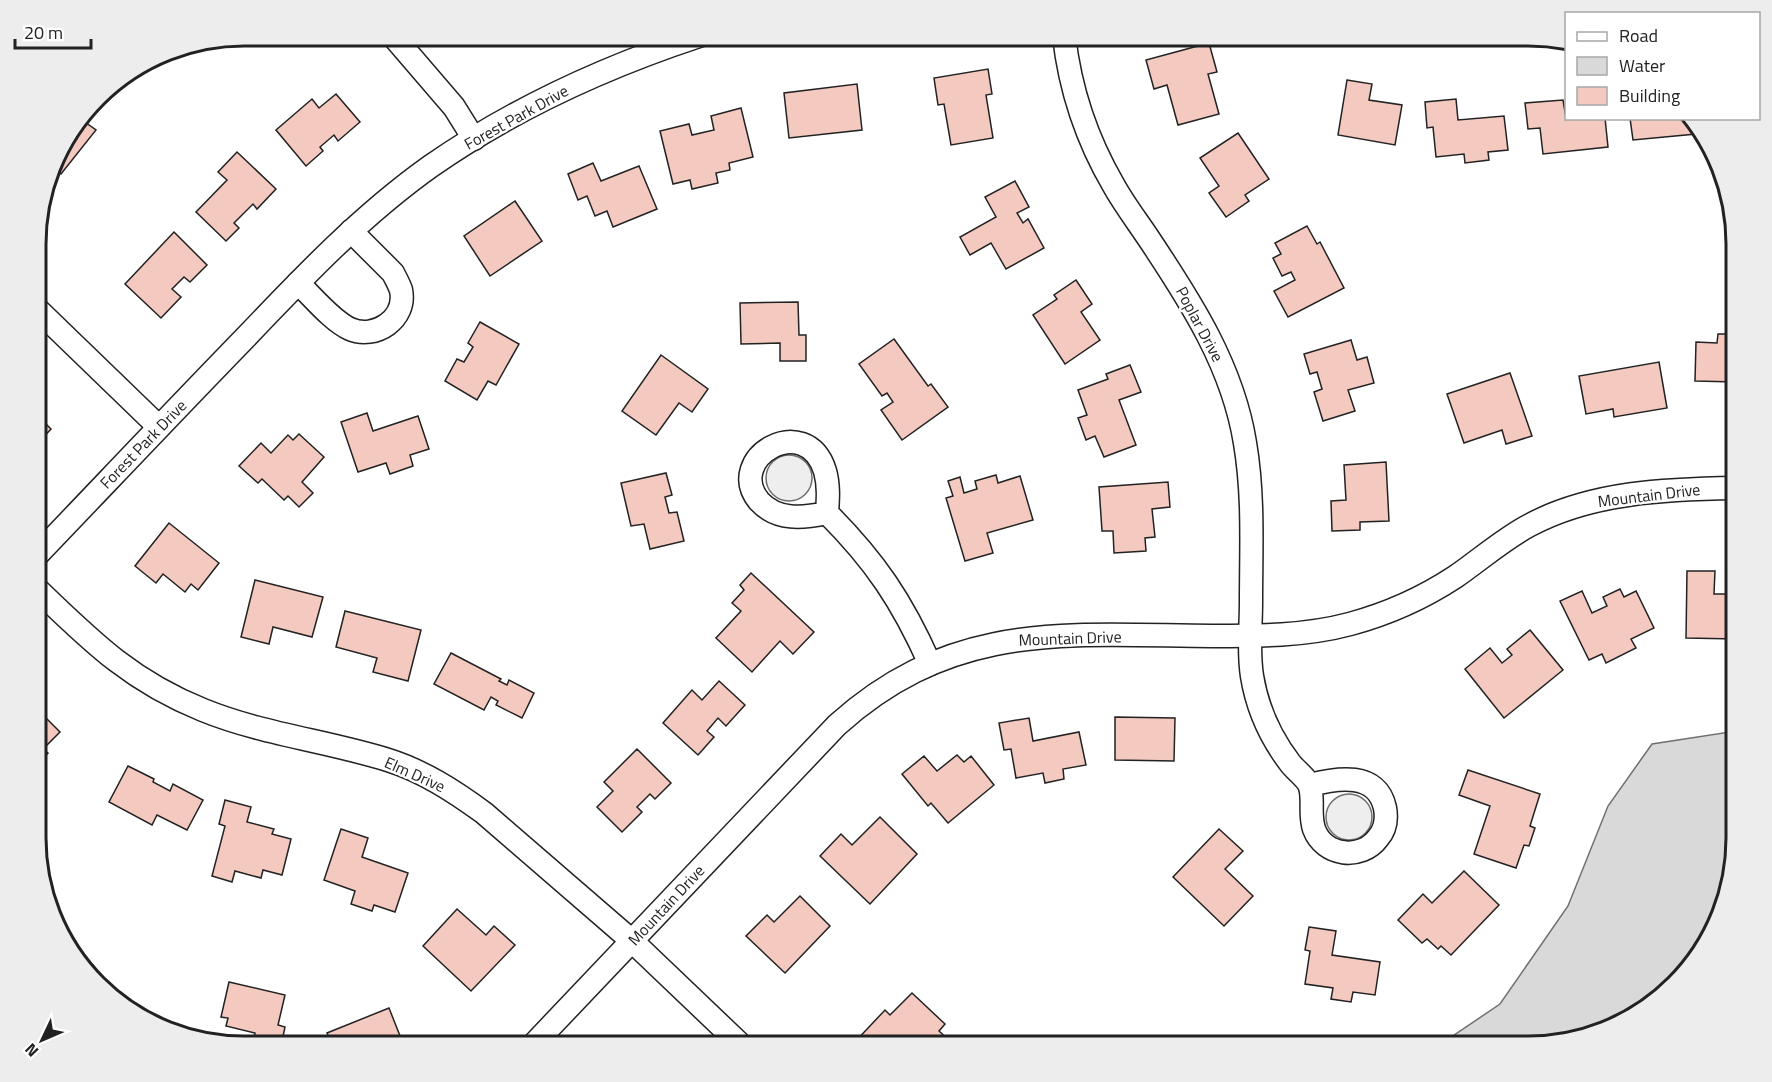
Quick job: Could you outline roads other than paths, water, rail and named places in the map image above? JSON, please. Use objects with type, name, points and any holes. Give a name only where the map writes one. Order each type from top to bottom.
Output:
[{"type":"street","points":[[402,46],[454,107],[474,139]]},
{"type":"street","name":"Forest Park Drive","points":[[46,546],[298,283],[351,231],[386,201],[431,166],[521,111],[570,86],[670,46]]},
{"type":"street","name":"Poplar Drive","points":[[1066,46],[1074,91],[1099,156],[1114,186],[1186,295],[1209,335],[1237,405],[1250,477],[1252,678],[1262,711],[1282,752],[1310,785]]},
{"type":"street","points":[[298,283],[341,324],[351,330],[367,333],[389,324],[400,304],[401,292],[398,281],[393,273],[351,231]]},
{"type":"street","points":[[46,318],[159,427]]},
{"type":"street","name":"Mountain Drive","points":[[542,1036],[837,725],[885,688],[930,664],[956,653],[985,645],[1059,635],[1250,636],[1299,634],[1325,630],[1402,606],[1452,579],[1529,526],[1573,507],[1626,495],[1725,488]]},
{"type":"street","points":[[827,513],[855,541],[888,584],[917,635],[930,664]]},
{"type":"street","name":"Elm Drive","points":[[46,598],[108,656],[146,683],[165,693],[223,718],[390,761],[440,783],[484,813],[632,941],[731,1036]]},
{"type":"water","points":[[1725,733],[1725,851],[1722,876],[1710,913],[1699,937],[1685,958],[1668,978],[1648,995],[1615,1015],[1591,1025],[1566,1032],[1541,1035],[1454,1035],[1500,1004],[1568,906],[1608,806],[1652,744]]}]
